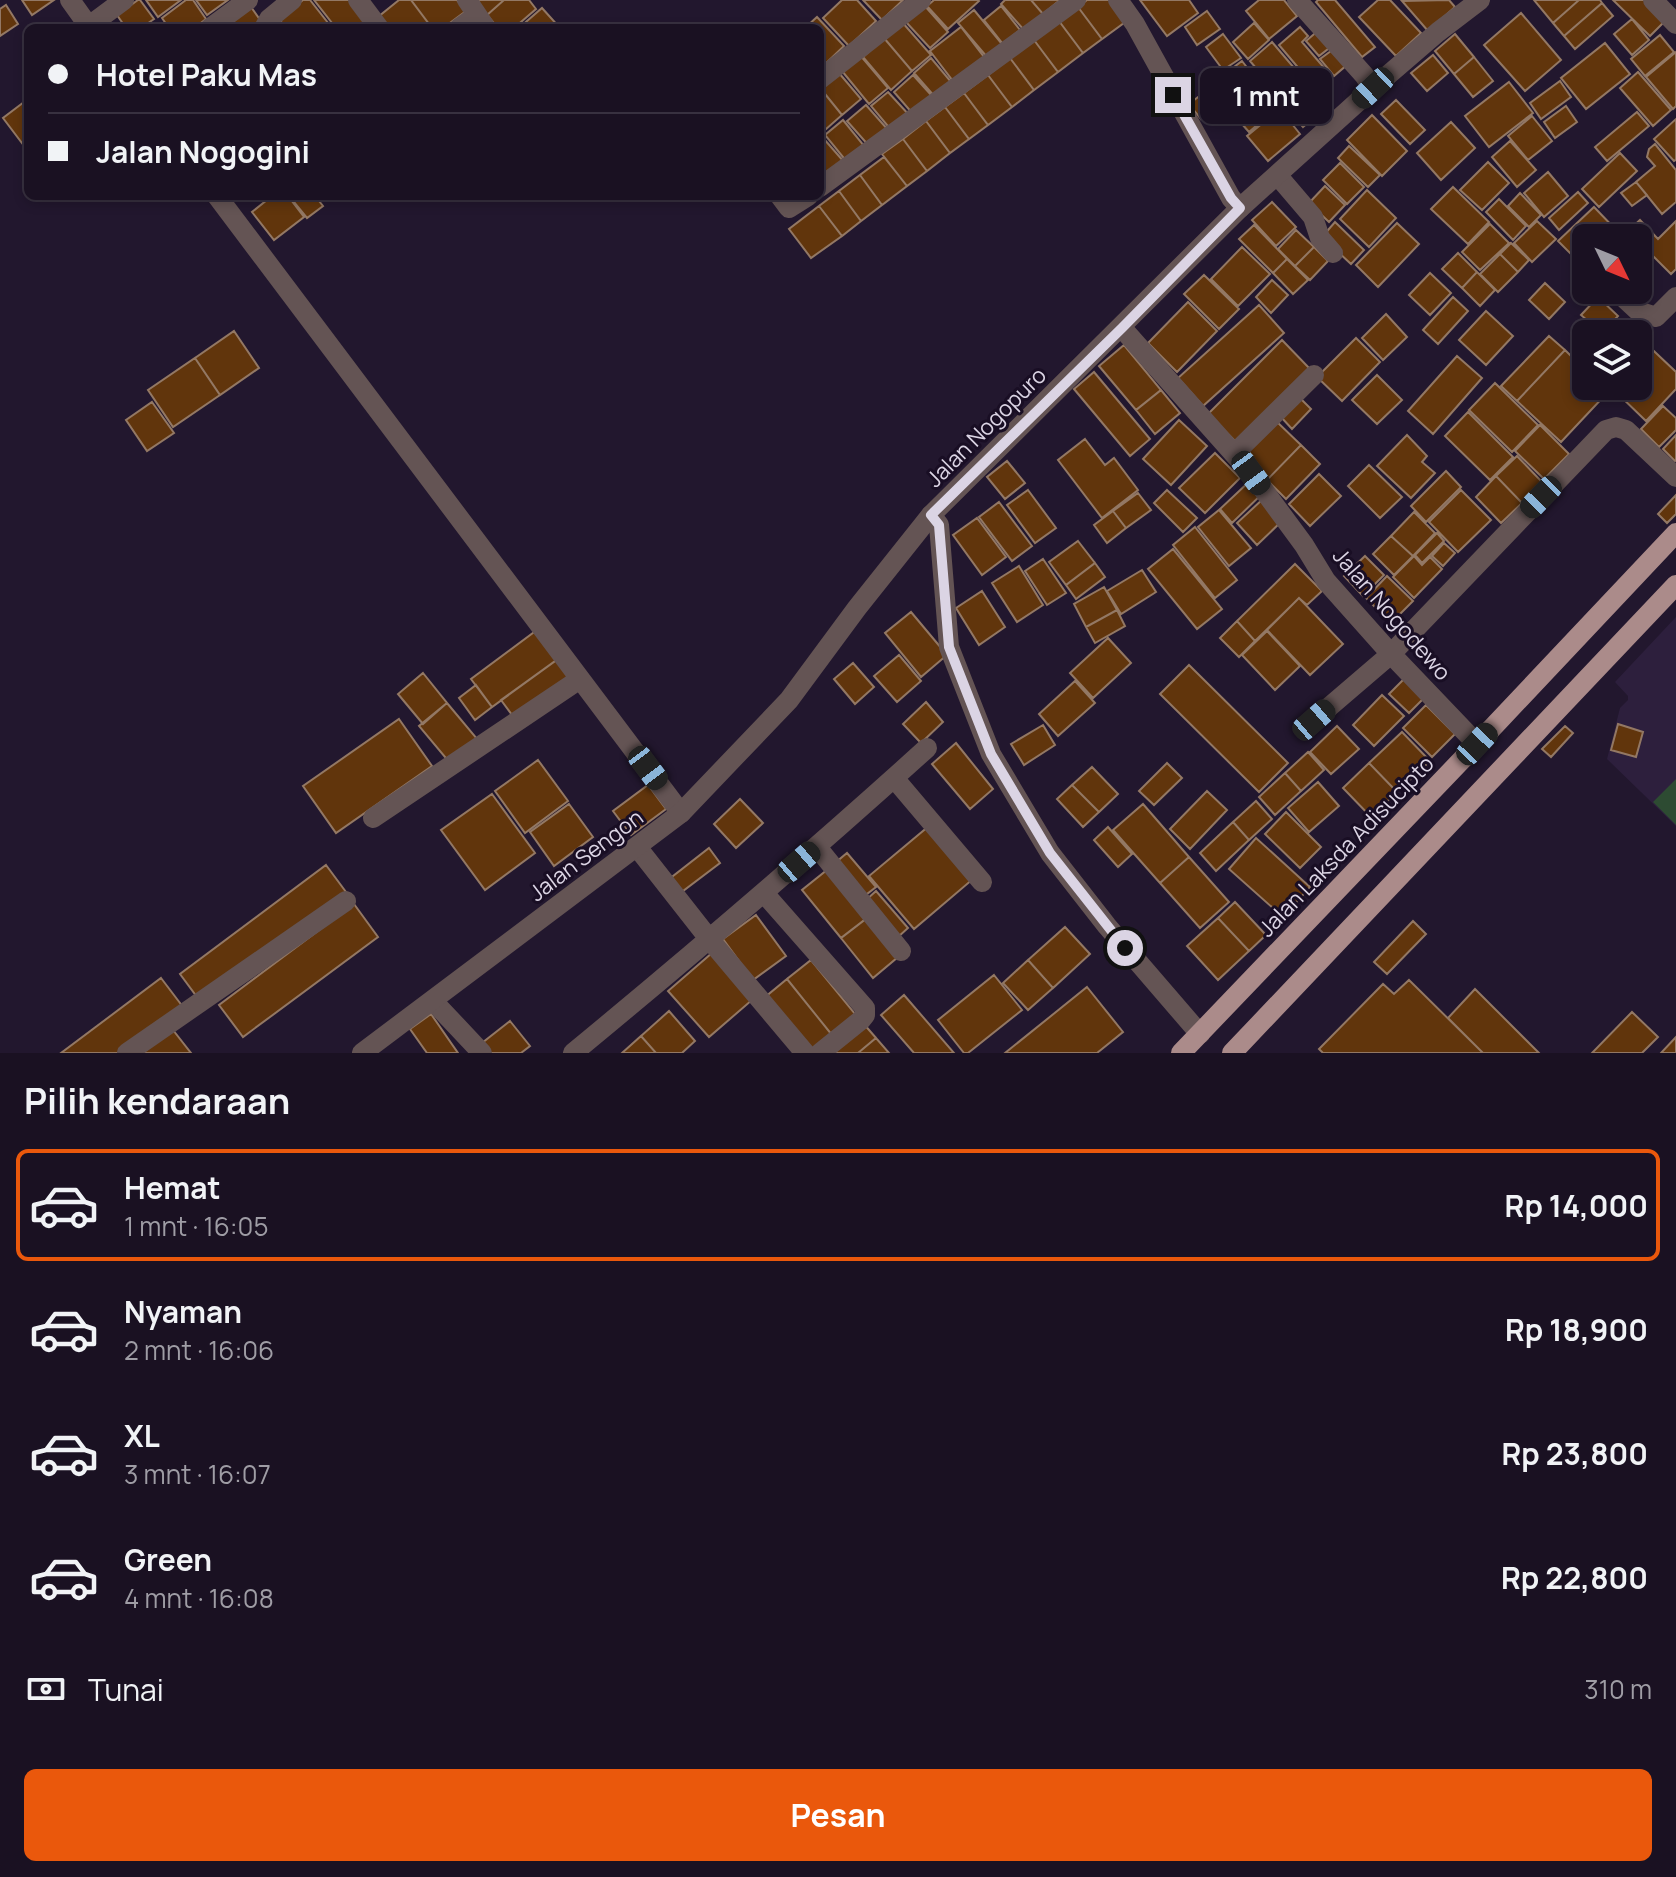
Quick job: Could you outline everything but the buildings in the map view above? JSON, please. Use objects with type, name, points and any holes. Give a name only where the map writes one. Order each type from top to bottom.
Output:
[{"type":"main road","name":"Jalan Laksda Adisucipto","points":[[1181,1053],[1676,533]]},
{"type":"main road","points":[[1232,1053],[1676,585]]},
{"type":"street","points":[[70,0],[88,24]]},
{"type":"street","points":[[94,24],[124,0]]},
{"type":"street","points":[[216,24],[251,0],[269,24]]},
{"type":"street","points":[[271,24],[292,0]]},
{"type":"street","points":[[358,0],[376,24]]},
{"type":"street","points":[[824,76],[921,0]]},
{"type":"street","points":[[824,184],[1076,0]]},
{"type":"street","points":[[1118,0],[1135,24],[1231,198],[1240,208]]},
{"type":"street","points":[[1297,0],[1373,88]]},
{"type":"street","name":"Jalan Nogopuro","points":[[1200,1034],[1107,926],[1050,853],[991,754],[949,647],[939,525],[931,515],[1240,208],[1373,88],[1480,0]]},
{"type":"street","points":[[1653,0],[1676,24]]},
{"type":"street","points":[[1278,176],[1313,217],[1320,238],[1333,253]]},
{"type":"street","points":[[221,200],[681,813]]},
{"type":"street","points":[[782,200],[791,208],[802,200]]},
{"type":"street","points":[[1630,304],[1638,311],[1656,317],[1672,307]]},
{"type":"street","name":"Jalan Nogodewo","points":[[1122,328],[1234,454],[1304,545],[1326,581],[1477,744]]},
{"type":"street","points":[[1234,454],[1314,375]]},
{"type":"street","points":[[1314,720],[1391,654],[1606,430],[1616,427],[1626,430],[1676,477]]},
{"type":"street","name":"Jalan Sengon","points":[[362,1053],[681,813],[789,700],[931,515]]},
{"type":"street","points":[[373,818],[580,679]]},
{"type":"street","points":[[573,1053],[710,940],[927,748]]},
{"type":"street","points":[[894,778],[982,882]]},
{"type":"street","points":[[637,847],[805,1053]]},
{"type":"street","points":[[817,847],[901,951]]},
{"type":"street","points":[[764,893],[865,1008],[861,1020],[820,1053]]},
{"type":"street","points":[[127,1053],[346,901]]},
{"type":"street","points":[[433,1001],[482,1053]]},
{"type":"shaded area","points":[[1676,617],[1676,826],[1607,759],[1620,708],[1628,700],[1615,682]]},
{"type":"green space","points":[[1676,779],[1676,825],[1653,802]]},
{"type":"route","points":[[1125,948],[1050,853],[991,754],[949,647],[939,525],[931,515],[1240,208],[1231,198],[1173,95]]}]
